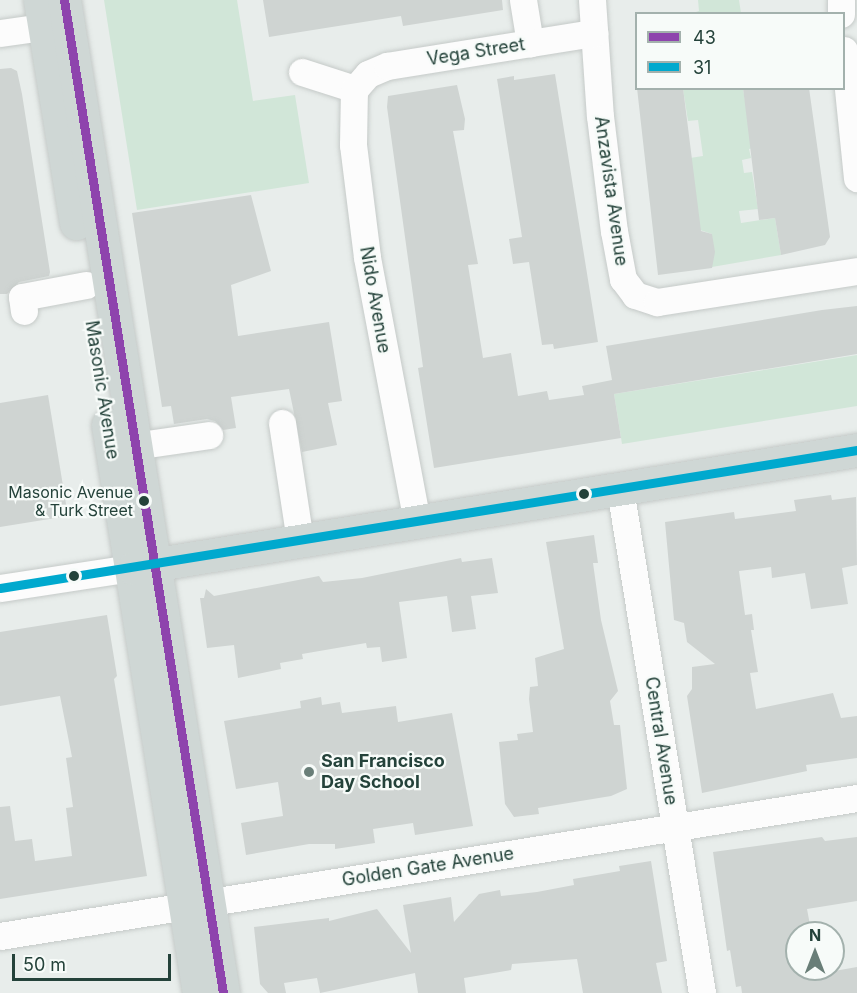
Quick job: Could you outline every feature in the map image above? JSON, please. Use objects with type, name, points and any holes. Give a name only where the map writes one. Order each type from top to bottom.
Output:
[{"type":"main road","name":"Masonic Avenue","points":[[54,12],[86,285],[143,566],[197,904],[223,993]]},
{"type":"main road","name":"Masonic Avenue","points":[[54,12],[134,446],[143,566]]},
{"type":"main road","points":[[143,566],[857,450]]},
{"type":"main road","name":"Masonic Avenue","points":[[197,904],[199,993]]},
{"type":"street","points":[[524,0],[530,43]]},
{"type":"street","name":"Anzavista Avenue","points":[[592,0],[604,155],[620,266],[635,295],[657,302],[857,271]]},
{"type":"street","points":[[0,33],[54,12]]},
{"type":"street","name":"Vega Street","points":[[359,84],[387,66],[594,33]]},
{"type":"street","points":[[845,68],[857,178]]},
{"type":"street","points":[[302,72],[359,84]]},
{"type":"street","name":"Nido Avenue","points":[[359,84],[351,99],[367,257],[417,522]]},
{"type":"street","points":[[24,312],[22,297],[86,285]]},
{"type":"street","points":[[282,423],[300,540]]},
{"type":"street","points":[[134,446],[209,435]]},
{"type":"street","name":"Central Avenue","points":[[620,489],[702,993]]},
{"type":"street","points":[[0,588],[143,566]]},
{"type":"street","name":"Golden Gate Avenue","points":[[0,936],[857,798]]},
{"type":"green space","points":[[104,0],[237,0],[253,101],[295,95],[309,183],[137,210]]},
{"type":"green space","points":[[698,0],[739,0],[741,12],[696,12],[699,11]]},
{"type":"green space","points":[[683,90],[743,90],[753,148],[749,149],[751,158],[742,160],[744,173],[752,172],[758,209],[739,211],[741,223],[775,218],[781,255],[712,267],[712,234],[700,230],[690,158],[703,156],[698,120],[688,121]]},
{"type":"green space","points":[[857,355],[857,406],[622,444],[614,394]]},
{"type":"building","points":[[263,0],[502,0],[503,10],[403,26],[401,16],[269,37]]},
{"type":"building","points":[[11,68],[17,71],[22,94],[50,272],[49,276],[19,282],[7,294],[0,294],[0,69]]},
{"type":"building","points":[[555,74],[598,342],[554,349],[553,344],[542,345],[529,262],[513,264],[509,239],[522,237],[497,79],[514,76],[514,80]]},
{"type":"building","points":[[457,85],[465,119],[464,130],[453,131],[478,264],[468,265],[483,358],[511,353],[518,396],[547,391],[549,400],[584,395],[582,386],[612,380],[606,346],[857,306],[857,354],[614,394],[621,438],[434,468],[418,368],[423,367],[387,107],[388,96]]},
{"type":"building","points":[[637,90],[683,90],[701,231],[712,234],[715,252],[712,268],[658,275]]},
{"type":"building","points":[[743,90],[809,90],[830,237],[825,245],[781,255],[775,218],[759,220]]},
{"type":"building","points":[[251,195],[271,271],[231,285],[238,336],[329,322],[342,401],[328,403],[337,445],[302,452],[289,389],[231,397],[236,428],[223,430],[215,421],[207,419],[174,424],[171,406],[162,407],[132,213]]},
{"type":"building","points":[[48,395],[68,516],[0,527],[0,403]]},
{"type":"building","points":[[831,495],[832,500],[856,497],[857,565],[842,568],[848,604],[811,609],[805,573],[772,578],[771,567],[739,571],[745,615],[752,614],[754,630],[751,630],[758,672],[750,673],[756,709],[833,693],[841,718],[857,716],[857,758],[806,765],[807,771],[702,793],[687,696],[692,689],[692,667],[715,664],[687,642],[684,623],[674,620],[665,522],[734,512],[735,519],[796,511],[794,500]]},
{"type":"building","points":[[594,535],[598,563],[593,563],[601,620],[618,691],[610,701],[614,725],[620,725],[627,789],[611,796],[538,808],[539,814],[514,817],[505,804],[499,742],[518,740],[517,734],[533,732],[529,699],[530,687],[538,686],[535,658],[564,649],[546,542]]},
{"type":"building","points":[[461,558],[462,562],[492,558],[498,593],[471,596],[476,629],[452,632],[447,596],[399,602],[407,658],[382,662],[380,647],[367,648],[366,643],[302,654],[303,659],[280,663],[281,669],[238,678],[234,645],[207,648],[200,598],[204,598],[206,589],[214,596],[319,576],[323,582],[362,578]]},
{"type":"building","points":[[107,615],[117,676],[114,679],[147,876],[0,899],[0,807],[10,806],[15,841],[32,839],[35,861],[72,856],[66,808],[73,807],[66,758],[72,757],[60,696],[0,706],[0,632]]},
{"type":"building","name":"San Francisco Day School","points":[[321,697],[322,705],[340,702],[342,713],[396,706],[398,722],[452,713],[473,826],[415,835],[413,823],[373,829],[375,843],[335,849],[335,844],[309,844],[246,855],[241,823],[283,816],[278,782],[236,789],[224,721],[301,708],[300,701]]},
{"type":"building","points":[[822,837],[825,841],[857,837],[857,901],[807,909],[809,921],[785,921],[785,981],[845,981],[845,969],[857,967],[857,993],[742,993],[741,986],[736,987],[730,950],[727,951],[713,852]]},
{"type":"building","points":[[651,861],[667,961],[656,963],[662,993],[583,993],[577,959],[512,964],[511,970],[464,978],[466,993],[418,993],[415,973],[320,993],[317,978],[284,983],[286,993],[268,993],[260,984],[254,927],[329,918],[329,921],[377,909],[411,953],[403,905],[451,897],[454,922],[479,894],[500,890],[501,896],[574,885],[573,879],[620,871],[619,866]]},
{"type":"transit line","name":"43","points":[[64,0],[223,993]]},
{"type":"transit line","name":"31","points":[[0,588],[857,450]]},
{"type":"place","name":"Masonic Avenue & Turk Street","points":[[144,501]]},
{"type":"place","name":"San Francisco Day School","points":[[309,772]]}]
